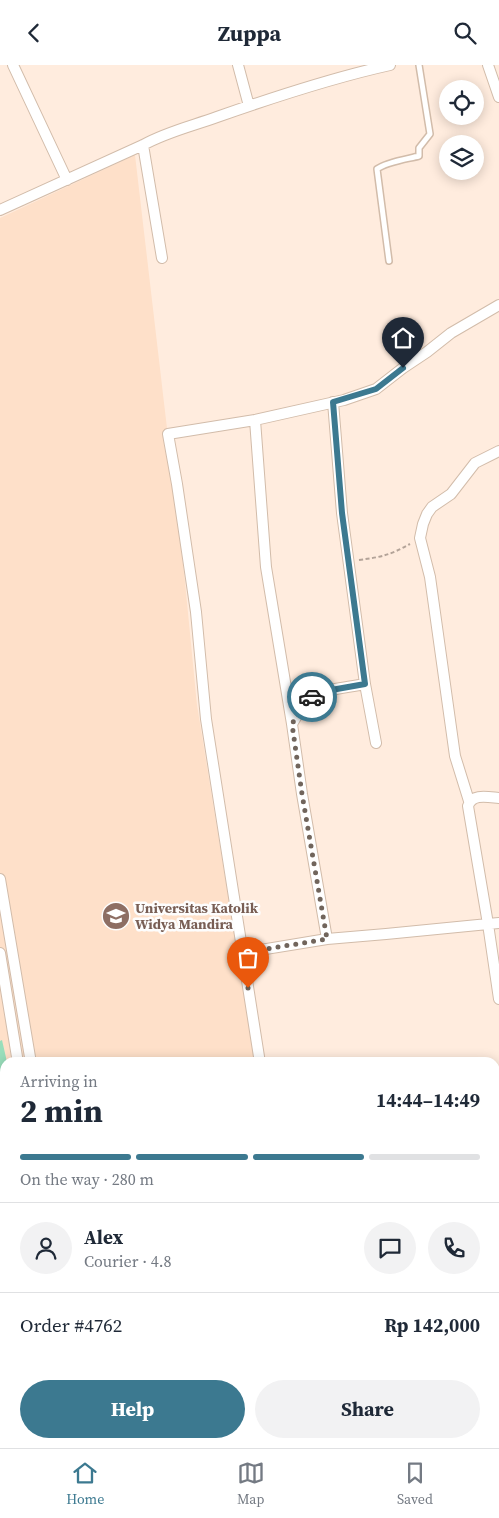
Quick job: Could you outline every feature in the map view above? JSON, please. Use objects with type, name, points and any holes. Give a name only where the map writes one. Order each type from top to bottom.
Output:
[{"type":"street","points":[[13,65],[67,180]]},
{"type":"street","points":[[238,65],[249,106]]},
{"type":"street","points":[[0,210],[143,145],[156,137],[346,75],[390,65]]},
{"type":"street","points":[[488,65],[499,97]]},
{"type":"street","points":[[143,145],[162,258]]},
{"type":"street","points":[[259,1057],[242,953],[235,894],[227,856],[206,719],[196,612],[178,484],[168,433],[255,420],[333,402],[376,389],[451,333],[499,305]]},
{"type":"street","points":[[333,402],[342,513],[365,684],[376,743]]},
{"type":"street","points":[[255,420],[266,567],[327,939]]},
{"type":"street","points":[[499,451],[476,463],[451,494],[432,507],[423,524],[420,539],[430,577],[455,756],[469,801],[470,825],[499,999]]},
{"type":"street","points":[[292,724],[304,704],[320,692],[365,684]]},
{"type":"street","points":[[469,801],[481,797],[499,797]]},
{"type":"street","points":[[0,879],[30,1057]]},
{"type":"street","points":[[242,953],[327,939],[499,923]]},
{"type":"street","points":[[0,953],[17,1057]]},
{"type":"lane","points":[[389,261],[377,169],[383,165],[419,156],[418,148],[430,134],[419,65]]},
{"type":"path","points":[[349,561],[384,557],[420,539]]},
{"type":"shaded area","name":"Universitas Katolik Widya Mandira","points":[[135,155],[185,582],[197,705],[254,1057],[0,1057],[0,218]]},
{"type":"green space","points":[[2,1040],[6,1057],[0,1057],[0,1041]]},
{"type":"way so far","points":[[248,988],[242,953],[327,939],[292,724],[304,704],[312,697]]},
{"type":"place","name":"Universitas Katolik Widya Mandira","points":[[116,916]]},
{"type":"route","points":[[312,697],[320,692],[365,684],[342,513],[333,402],[376,389],[403,368]]}]
